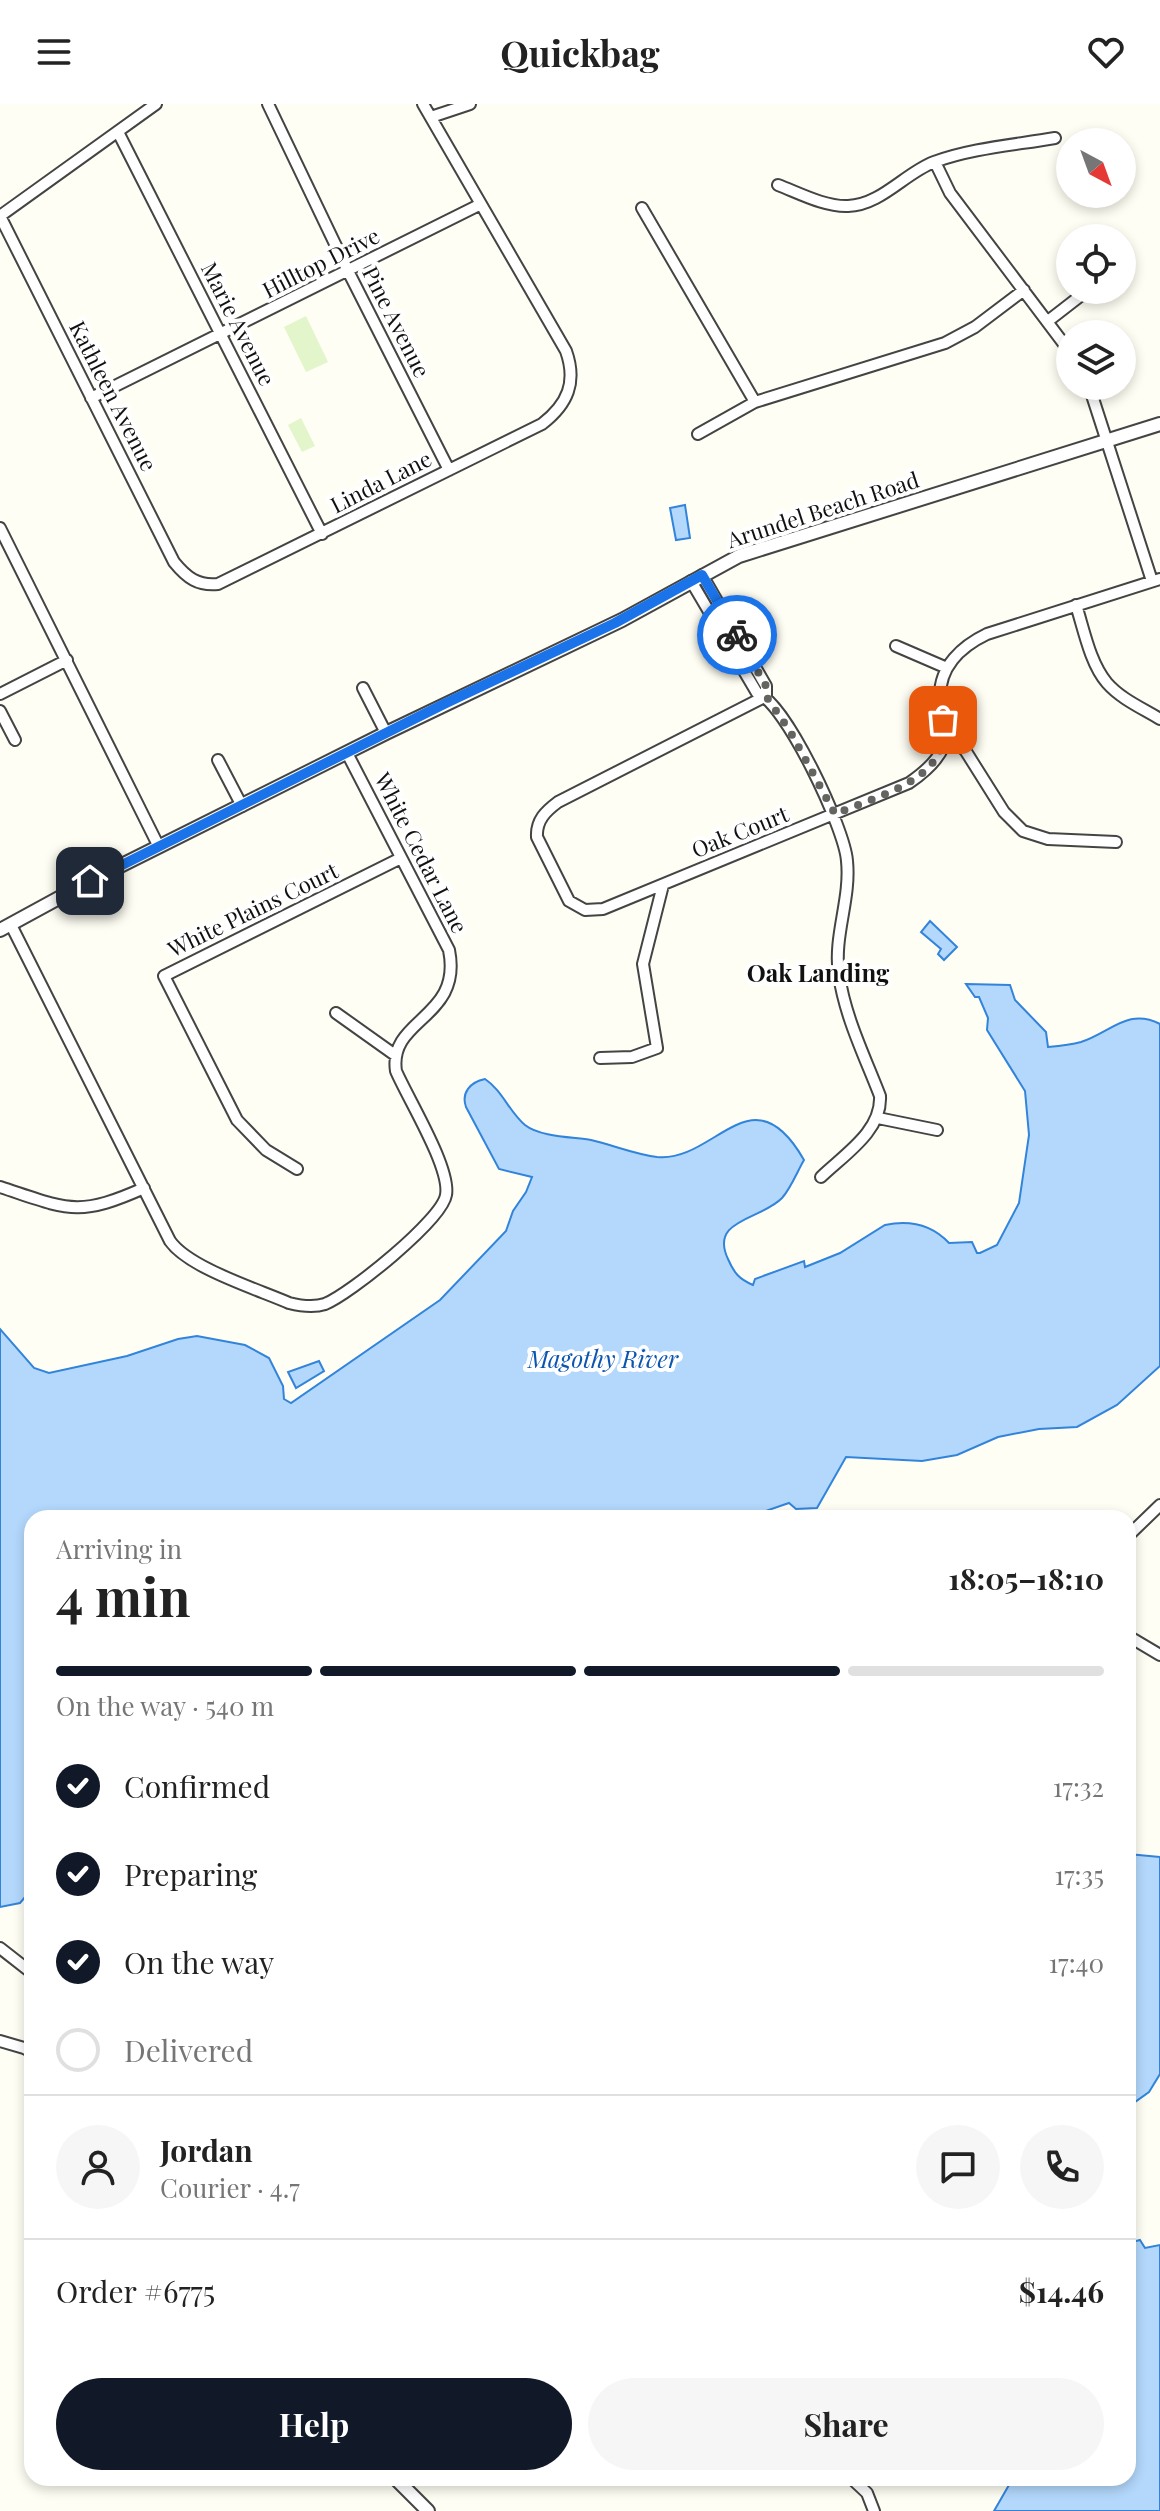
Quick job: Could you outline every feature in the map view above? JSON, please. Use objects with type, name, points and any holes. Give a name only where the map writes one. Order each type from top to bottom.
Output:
[{"type":"street","points":[[0,216],[156,104]]},
{"type":"street","name":"Pine Avenue","points":[[268,104],[449,470]]},
{"type":"street","points":[[423,104],[481,204]]},
{"type":"street","points":[[431,117],[470,104]]},
{"type":"street","name":"Marie Avenue","points":[[118,132],[322,534]]},
{"type":"street","points":[[778,185],[833,205],[857,206],[878,197],[917,169],[935,162],[970,152],[1055,138]]},
{"type":"street","points":[[935,162],[950,193],[1056,332]]},
{"type":"street","name":"Hilltop Drive","points":[[91,398],[481,204]]},
{"type":"street","name":"Linda Lane","points":[[200,584],[231,580],[542,424],[561,407],[568,395],[571,370],[566,351],[481,204]]},
{"type":"street","points":[[642,208],[755,402]]},
{"type":"street","name":"Kathleen Avenue","points":[[0,216],[174,562],[190,579],[200,584]]},
{"type":"street","points":[[698,434],[755,402],[945,343],[975,327],[1024,290]]},
{"type":"street","points":[[1048,321],[1070,304]]},
{"type":"street","points":[[1093,400],[1156,580],[987,634],[961,650],[947,668],[940,697],[946,736],[965,750],[1004,812],[1023,831],[1048,839],[1116,842]]},
{"type":"street","name":"Arundel Beach Road","points":[[5,927],[386,733],[758,550],[1160,424]]},
{"type":"street","points":[[0,528],[159,847]]},
{"type":"street","points":[[697,578],[766,686],[766,696],[791,733],[835,814],[845,844],[847,882],[836,957],[839,979],[880,1096],[878,1118],[871,1128],[821,1177]]},
{"type":"street","points":[[1076,605],[1105,681],[1122,696],[1160,719]]},
{"type":"street","points":[[896,646],[947,668]]},
{"type":"street","points":[[0,694],[67,660]]},
{"type":"street","points":[[363,688],[386,733]]},
{"type":"street","name":"Oak Court","points":[[766,696],[558,802],[536,828],[540,846],[564,894],[577,906],[603,909],[835,814],[921,775],[938,756],[946,736]]},
{"type":"street","points":[[0,711],[15,740]]},
{"type":"street","name":"White Cedar Lane","points":[[347,753],[449,950],[452,970],[448,989],[401,1041],[395,1055]]},
{"type":"street","points":[[218,760],[242,806]]},
{"type":"street","name":"White Plains Court","points":[[297,1169],[266,1150],[237,1120],[164,976],[401,858]]},
{"type":"street","points":[[600,1058],[632,1057],[657,1048],[643,964],[663,885]]},
{"type":"street","points":[[5,927],[179,1253],[303,1307],[329,1302],[371,1275],[434,1216],[446,1196],[443,1169],[396,1071],[395,1055],[336,1013]]},
{"type":"street","points":[[878,1118],[937,1130]]},
{"type":"street","points":[[0,1187],[46,1203],[78,1209],[109,1204],[144,1188]]},
{"type":"street","points":[[1136,1521],[1160,1505]]},
{"type":"street","points":[[1136,1641],[1160,1655]]},
{"type":"street","points":[[0,1948],[24,1967]]},
{"type":"street","points":[[0,2041],[24,2048]]},
{"type":"street","points":[[403,2486],[428,2511]]},
{"type":"street","points":[[860,2486],[867,2493],[874,2511]]},
{"type":"green space","points":[[306,316],[328,362],[306,372],[284,327]]},
{"type":"green space","points":[[301,418],[315,446],[302,452],[288,425]]},
{"type":"water","points":[[685,505],[690,538],[676,540],[670,508]]},
{"type":"water","points":[[930,921],[957,947],[944,960],[938,954],[941,949],[921,932]]},
{"type":"water","name":"Magothy River","points":[[966,984],[1010,985],[1015,1000],[1046,1032],[1048,1047],[1081,1042],[1119,1023],[1138,1018],[1160,1024],[1160,1366],[1117,1405],[1077,1427],[1039,1429],[998,1437],[957,1455],[922,1461],[846,1457],[817,1508],[796,1509],[789,1503],[768,1510],[24,1510],[24,1898],[20,1903],[0,1907],[0,1329],[34,1368],[49,1373],[127,1356],[197,1336],[245,1345],[269,1358],[283,1386],[284,1399],[291,1403],[440,1300],[506,1231],[532,1177],[499,1169],[466,1107],[468,1089],[485,1079],[531,1129],[591,1140],[648,1156],[678,1155],[750,1121],[767,1122],[785,1134],[804,1160],[791,1185],[773,1205],[740,1222],[725,1236],[724,1246],[732,1268],[753,1285],[755,1279],[804,1261],[805,1267],[840,1253],[885,1225],[911,1224],[928,1228],[949,1243],[972,1242],[977,1253],[980,1253],[997,1245],[1019,1203],[1029,1135],[1025,1091],[987,1030],[988,1018],[979,997],[975,997]]},
{"type":"water","points":[[319,1361],[324,1371],[296,1388],[288,1372]]},
{"type":"water","points":[[1136,1855],[1160,1857],[1160,2074],[1149,2092],[1136,2101]]},
{"type":"water","points":[[1140,2240],[1145,2248],[1160,2245],[1160,2511],[994,2511],[1008,2486],[1136,2486],[1136,2241]]},
{"type":"way so far","points":[[737,635],[766,686],[766,696],[791,733],[835,814],[921,775],[942,747],[946,736],[943,720]]},
{"type":"district","name":"Oak Landing","points":[[818,974]]},
{"type":"route","points":[[90,881],[444,704],[615,623],[702,575],[737,635]]}]
